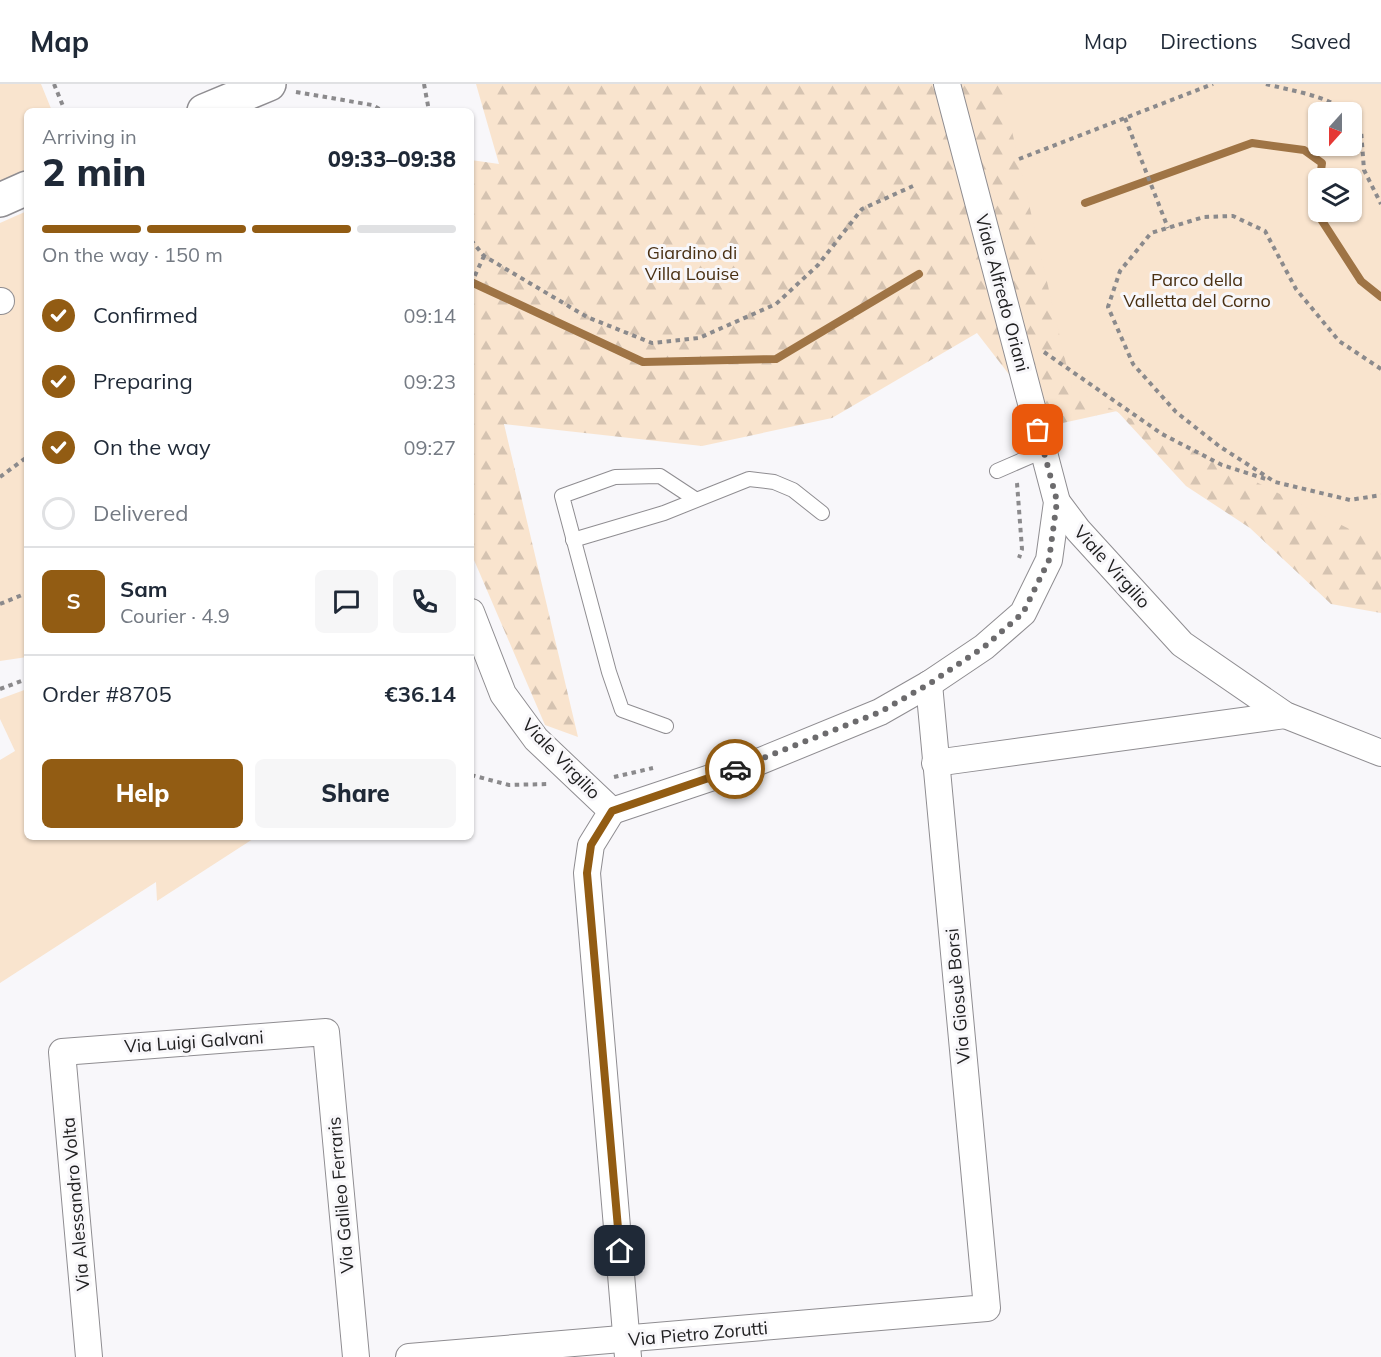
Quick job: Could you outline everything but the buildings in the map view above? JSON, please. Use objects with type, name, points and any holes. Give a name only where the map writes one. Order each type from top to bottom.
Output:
[{"type":"main road","points":[[211,108],[259,88]]},
{"type":"main road","points":[[0,200],[24,189]]},
{"type":"street","name":"Viale Alfredo Oriani","points":[[947,84],[1057,501]]},
{"type":"street","name":"Viale Virgilio","points":[[474,620],[503,694],[536,739],[612,811],[770,757],[880,712],[929,684],[984,647],[1023,613],[1049,560],[1057,501]]},
{"type":"street","name":"Viale Virgilio","points":[[1057,501],[1078,530],[1182,644],[1285,715],[1381,753]]},
{"type":"street","name":"Via Giosuè Borsi","points":[[929,684],[987,1308]]},
{"type":"street","name":"Viale Virgilio","points":[[935,763],[1285,715]]},
{"type":"street","points":[[612,811],[591,845],[587,873],[627,1349]]},
{"type":"street","name":"Via Luigi Galvani","points":[[62,1052],[326,1032]]},
{"type":"street","name":"Via Galileo Ferraris","points":[[326,1032],[356,1357]]},
{"type":"street","name":"Via Alessandro Volta","points":[[62,1052],[89,1357]]},
{"type":"street","name":"Via Pietro Zorutti","points":[[409,1357],[627,1349],[987,1308]]},
{"type":"lane","points":[[997,471],[1043,451]]},
{"type":"lane","points":[[666,726],[622,710],[609,672],[562,496],[615,477],[660,476],[695,499]]},
{"type":"lane","points":[[573,540],[664,513],[749,478],[774,482],[793,490],[822,513]]},
{"type":"path","points":[[54,84],[65,108]]},
{"type":"path","points":[[424,84],[428,108]]},
{"type":"path","points":[[1019,159],[1213,84]]},
{"type":"path","points":[[1266,84],[1310,95],[1327,102]]},
{"type":"path","points":[[259,88],[296,92],[372,105],[378,108]]},
{"type":"path","points":[[1125,118],[1156,192],[1168,228]]},
{"type":"path","points":[[1362,143],[1364,170],[1381,204]]},
{"type":"path","points":[[474,244],[484,256],[587,317],[652,343],[699,338],[776,304],[818,266],[862,209],[913,186]]},
{"type":"path","points":[[1275,482],[1219,446],[1176,412],[1133,364],[1108,307],[1120,271],[1151,233],[1204,217],[1233,216],[1265,231],[1296,289],[1331,333],[1339,341],[1381,369]]},
{"type":"path","points":[[474,278],[484,256]]},
{"type":"path","points":[[1011,327],[1162,434],[1222,465],[1275,482],[1350,500],[1381,495]]},
{"type":"path","points":[[0,477],[24,459]]},
{"type":"path","points":[[1016,461],[1022,549],[1018,560]]},
{"type":"path","points":[[0,604],[24,594]]},
{"type":"path","points":[[0,689],[24,680]]},
{"type":"path","points":[[474,776],[509,785],[585,784],[664,765]]},
{"type":"green space","points":[[0,84],[41,84],[51,108],[24,108],[24,171],[0,183]]},
{"type":"green space","name":"Giardino di Villa Louise","points":[[476,84],[1195,84],[1381,357],[1381,613],[1331,604],[1250,528],[1186,486],[1117,411],[1049,426],[977,333],[832,418],[702,446],[504,424],[578,737],[545,725],[474,560],[474,160],[499,164]]},
{"type":"green space","name":"Parco della Valletta del Corno","points":[[1001,84],[1381,84],[1381,545],[1072,389]]},
{"type":"green space","points":[[24,212],[24,657],[0,661],[0,223]]},
{"type":"green space","points":[[24,690],[24,840],[251,840],[157,901],[156,882],[0,983],[0,760],[15,751],[0,719],[0,699]]},
{"type":"waterway","points":[[1085,203],[1252,143],[1304,150],[1322,163],[1321,168]]},
{"type":"waterway","points":[[1323,222],[1361,281],[1381,297]]},
{"type":"waterway","points":[[474,283],[643,362],[776,359],[919,274]]},
{"type":"way so far","points":[[735,769],[758,762],[880,712],[929,684],[984,647],[1023,613],[1049,560],[1057,501],[1038,430]]},
{"type":"route","points":[[620,1251],[587,873],[591,845],[612,811],[735,769]]}]
